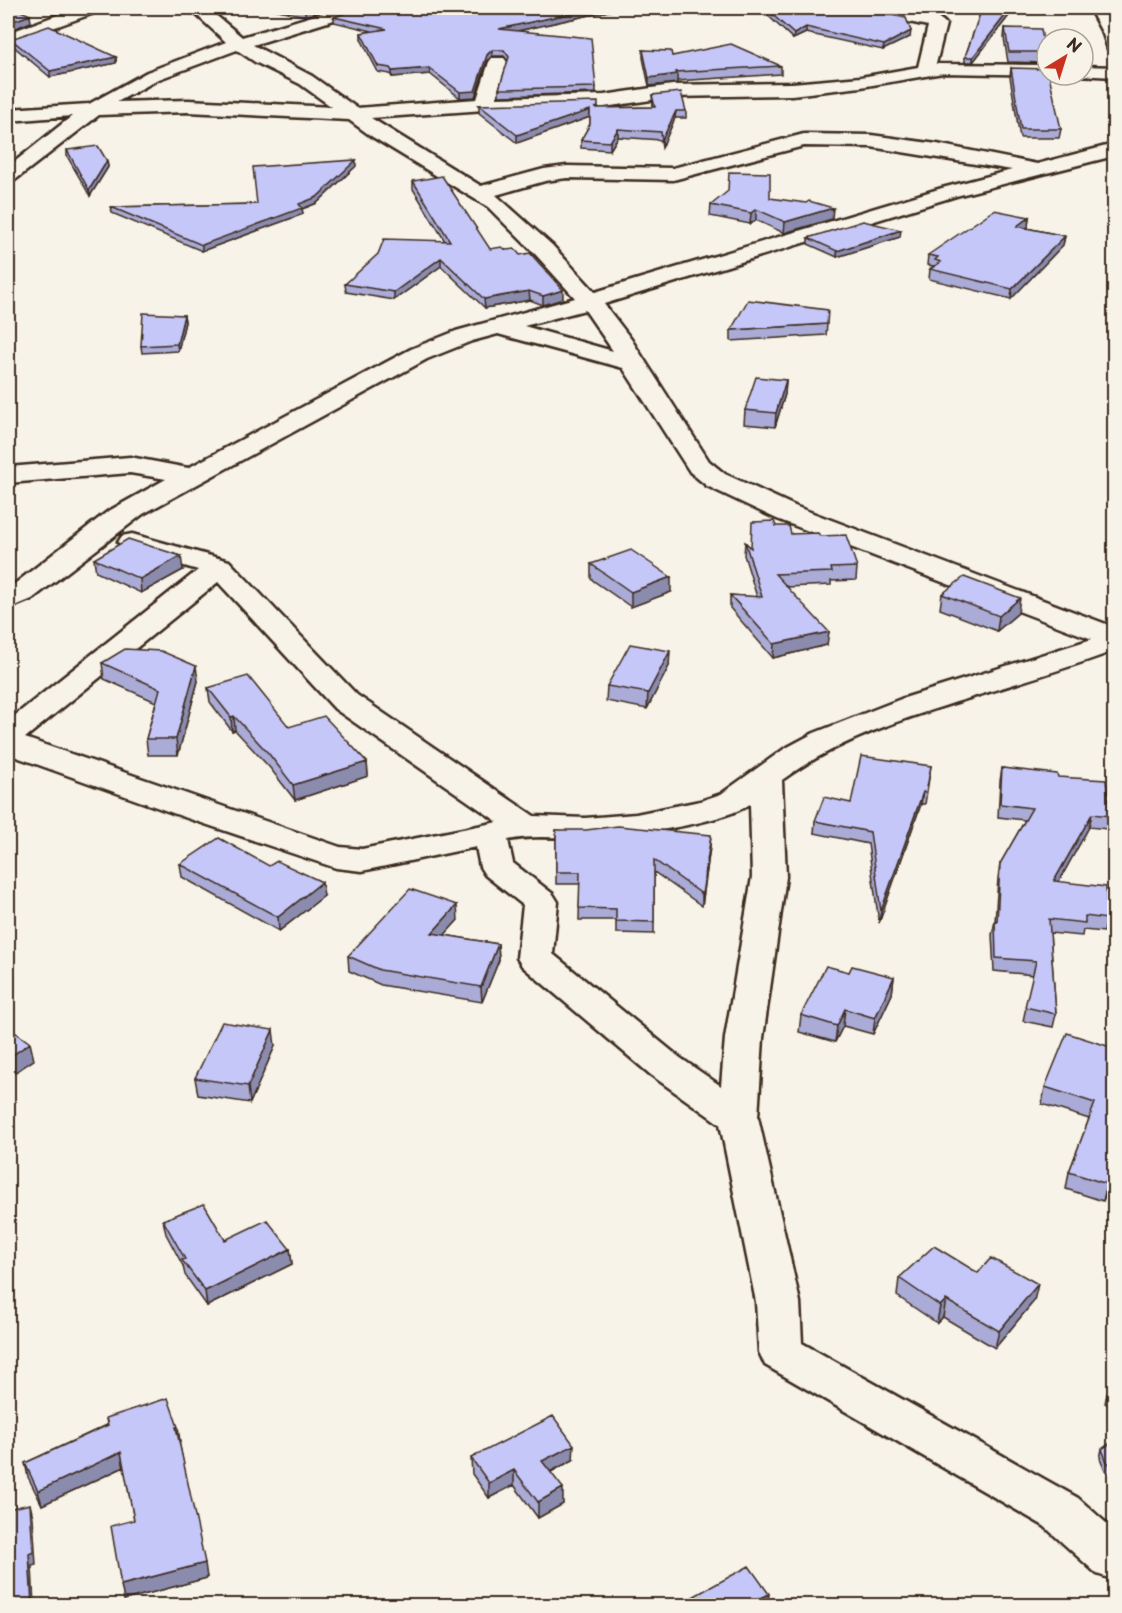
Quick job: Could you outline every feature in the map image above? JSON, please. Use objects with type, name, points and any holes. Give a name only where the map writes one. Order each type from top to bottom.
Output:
[{"type":"main road","points":[[8,39],[91,8]]},
{"type":"main road","points":[[197,8],[237,42],[261,58],[306,80],[350,114],[495,203],[544,250],[590,301],[619,339],[699,466],[716,480],[787,513],[1114,639]]},
{"type":"main road","points":[[8,176],[91,110],[148,79],[237,42],[354,8]]},
{"type":"main road","points":[[866,8],[922,18],[937,24],[930,45],[926,70]]},
{"type":"main road","points":[[1097,8],[1112,34],[1114,45]]},
{"type":"main road","points":[[485,104],[498,62]]},
{"type":"main road","points":[[8,115],[198,106],[350,114],[485,104],[604,101],[682,91],[792,88],[960,67],[1035,70]]},
{"type":"main road","points":[[1095,71],[1114,72]]},
{"type":"main road","points":[[479,193],[567,171],[673,174],[804,140],[871,141],[937,150],[1039,169]]},
{"type":"main road","points":[[8,600],[21,593],[98,532],[133,508],[419,354],[464,336],[590,301],[929,198],[1114,150]]},
{"type":"main road","points":[[500,327],[632,363]]},
{"type":"main road","points":[[8,475],[130,465],[191,476]]},
{"type":"main road","points":[[98,532],[219,567],[346,702],[526,826]]},
{"type":"main road","points":[[8,736],[219,567]]},
{"type":"main road","points":[[8,743],[196,810],[336,856],[362,861],[526,826],[585,828],[681,817],[733,801],[795,756],[868,723],[912,706],[1048,664],[1114,639]]},
{"type":"main road","points":[[766,777],[769,877],[744,1038],[738,1117],[778,1302],[781,1352],[1061,1512],[1114,1559]]},
{"type":"main road","points":[[490,832],[498,867],[541,903],[534,958],[665,1066],[738,1117]]},
{"type":"building","points":[[8,8],[14,8],[30,15],[8,23]]},
{"type":"building","points":[[360,8],[596,8],[499,29],[591,38],[596,87],[499,89],[509,57],[504,50],[492,50],[487,55],[475,91],[460,92],[429,68],[392,71],[390,68],[378,66],[361,33],[387,29],[334,17]]},
{"type":"building","points":[[765,8],[858,8],[906,18],[911,31],[884,45],[806,27],[794,34]]},
{"type":"building","points":[[982,8],[1011,8],[973,57],[965,57]]},
{"type":"building","points":[[49,26],[116,57],[50,71],[11,39]]},
{"type":"building","points":[[1005,28],[1035,29],[1035,52],[1009,52]]},
{"type":"building","points":[[731,44],[781,66],[676,72],[677,74],[649,78],[643,50],[671,51],[672,56]]},
{"type":"building","points":[[1011,68],[1035,69],[1035,87],[1052,87],[1061,129],[1021,129]]},
{"type":"building","points":[[681,92],[686,111],[676,111],[662,140],[661,132],[618,129],[610,142],[581,140],[590,124],[590,110],[517,135],[479,105],[598,102],[598,107],[595,108],[655,107],[652,95]]},
{"type":"building","points":[[98,146],[107,161],[89,190],[67,150]]},
{"type":"building","points":[[356,160],[317,197],[299,204],[302,208],[202,245],[111,207],[257,204],[253,167]]},
{"type":"building","points":[[729,172],[770,173],[770,198],[806,203],[809,201],[833,208],[785,222],[756,209],[751,213],[711,205],[728,191]]},
{"type":"building","points":[[442,176],[490,249],[502,247],[506,250],[515,249],[520,255],[530,253],[563,290],[543,296],[529,291],[484,299],[441,258],[394,292],[345,284],[378,254],[384,239],[450,241],[413,181]]},
{"type":"building","points":[[994,210],[1029,217],[1017,226],[1065,236],[1012,289],[930,269],[941,262],[935,260],[938,257],[928,255]]},
{"type":"building","points":[[863,221],[901,230],[837,251],[808,238]]},
{"type":"building","points":[[748,300],[828,310],[827,324],[731,330]]},
{"type":"building","points":[[143,313],[184,315],[177,344],[141,346]]},
{"type":"building","points":[[756,377],[786,380],[776,413],[745,410]]},
{"type":"building","points":[[774,521],[776,526],[789,526],[791,534],[846,535],[857,567],[831,568],[832,572],[775,574],[829,632],[774,644],[730,595],[762,597],[745,542],[751,548],[752,522]]},
{"type":"building","points":[[128,539],[181,556],[140,579],[94,559]]},
{"type":"building","points":[[631,550],[671,577],[631,592],[591,564]]},
{"type":"building","points":[[964,577],[1020,598],[999,616],[942,594]]},
{"type":"building","points":[[630,644],[670,651],[648,693],[607,686]]},
{"type":"building","points":[[125,649],[161,651],[196,666],[176,739],[146,739],[160,689],[102,663]]},
{"type":"building","points":[[248,676],[289,727],[324,716],[367,762],[293,785],[269,754],[234,716],[231,717],[208,688]]},
{"type":"building","points":[[861,756],[931,766],[926,793],[923,792],[881,911],[870,832],[815,821],[824,797],[851,803]]},
{"type":"building","points":[[1002,768],[1057,774],[1058,777],[1106,780],[1110,816],[1092,814],[1054,881],[1106,887],[1107,919],[1085,916],[1085,923],[1049,919],[1056,1014],[1025,1007],[1036,961],[996,958],[995,921],[997,922],[1000,864],[1032,808],[1000,804]]},
{"type":"building","points":[[618,826],[711,835],[702,894],[654,860],[654,922],[616,921],[616,909],[579,908],[580,872],[556,872],[556,830],[586,830]]},
{"type":"building","points":[[219,838],[269,866],[277,861],[322,882],[278,917],[180,864]]},
{"type":"building","points":[[410,889],[457,905],[432,933],[498,944],[481,987],[380,970],[348,956]]},
{"type":"building","points":[[826,966],[849,972],[852,966],[894,977],[875,1018],[845,1009],[837,1026],[801,1015]]},
{"type":"building","points":[[222,1022],[273,1030],[248,1086],[195,1078]]},
{"type":"building","points":[[8,1027],[30,1043],[8,1058]]},
{"type":"building","points":[[1067,1033],[1114,1048],[1114,1178],[1110,1176],[1107,1184],[1069,1172],[1095,1103],[1045,1087]]},
{"type":"building","points":[[204,1204],[225,1240],[267,1220],[290,1249],[205,1291],[182,1260],[185,1259],[163,1220]]},
{"type":"building","points":[[934,1246],[978,1273],[991,1258],[1038,1284],[999,1331],[946,1300],[940,1306],[899,1278]]},
{"type":"building","points":[[1114,1384],[1114,1398],[1107,1394]]},
{"type":"building","points":[[168,1398],[178,1427],[176,1427],[205,1563],[121,1585],[111,1526],[134,1520],[121,1452],[38,1491],[25,1463],[108,1425],[106,1418]]},
{"type":"building","points":[[553,1416],[574,1445],[542,1461],[563,1488],[538,1502],[514,1470],[489,1483],[471,1458]]},
{"type":"building","points":[[1114,1441],[1114,1468],[1107,1462],[1102,1449]]},
{"type":"building","points":[[30,1504],[33,1553],[29,1553],[32,1605],[8,1605],[8,1509]]},
{"type":"building","points":[[749,1566],[769,1594],[747,1605],[678,1605]]}]
